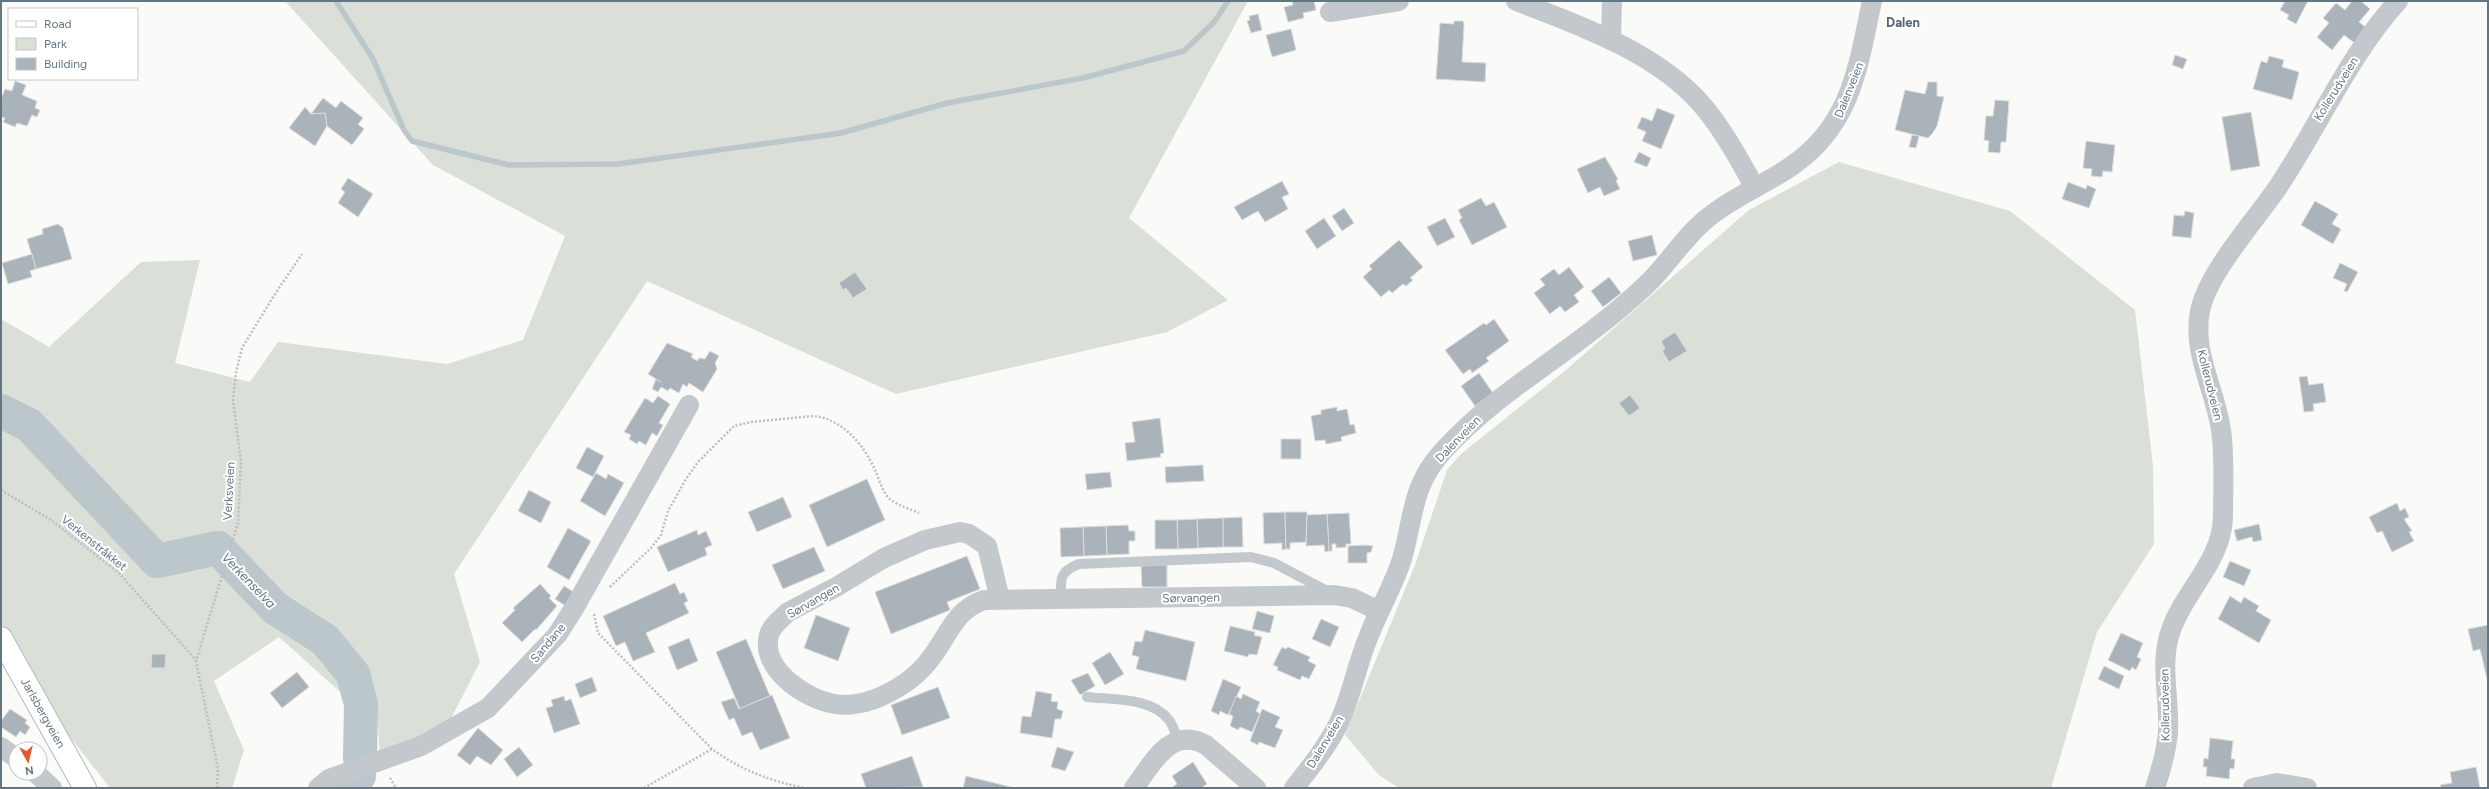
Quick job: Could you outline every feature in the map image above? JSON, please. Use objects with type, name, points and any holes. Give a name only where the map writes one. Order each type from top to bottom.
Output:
[{"type":"street","points":[[1330,12],[1400,1]]},
{"type":"street","points":[[1516,1],[1611,40],[1660,69],[1702,105],[1731,145],[1755,188]]},
{"type":"street","points":[[1611,40],[1612,1]]},
{"type":"street","name":"Dalenveien","points":[[1294,788],[1313,764],[1338,724],[1351,691],[1367,640],[1402,558],[1411,509],[1417,491],[1442,452],[1488,409],[1623,306],[1653,278],[1687,238],[1710,216],[1794,165],[1814,148],[1835,124],[1856,77],[1865,44],[1872,1]]},
{"type":"street","name":"Kollerudveien","points":[[2155,788],[2168,732],[2164,666],[2170,631],[2219,544],[2223,520],[2221,430],[2204,370],[2198,332],[2200,312],[2206,291],[2243,234],[2278,186],[2352,62],[2398,1]]},
{"type":"street","name":"Sandane","points":[[318,788],[329,779],[421,746],[488,708],[557,635],[565,623],[690,405]]},
{"type":"street","name":"Sørvangen","points":[[1000,599],[987,546],[969,534],[960,532],[944,535],[908,546],[788,612],[774,625],[769,635],[770,654],[775,667],[787,680],[807,694],[830,704],[860,703],[874,699],[909,681],[927,664],[961,612],[972,604],[984,600],[1334,595],[1352,598],[1379,611]]},
{"type":"street","name":"Jarlsbergveien","points":[[1,638],[85,788]]},
{"type":"street","points":[[1134,788],[1159,755],[1168,745],[1178,739],[1196,739],[1206,745],[1256,788]]},
{"type":"street","points":[[45,781],[52,788]]},
{"type":"street","points":[[2253,788],[2277,783],[2307,788]]},
{"type":"lane","points":[[1061,600],[1061,578],[1068,568],[1079,564],[1251,557],[1274,563],[1334,595]]},
{"type":"lane","points":[[1087,697],[1130,701],[1153,707],[1169,719],[1178,739]]},
{"type":"path","name":"Verksveien","points":[[217,788],[218,769],[196,661],[238,523],[241,462],[233,400],[236,373],[242,348],[275,294],[302,254]]},
{"type":"path","points":[[608,588],[651,548],[661,535],[668,511],[698,462],[734,426],[751,422],[822,416],[837,424],[852,435],[866,452],[890,500],[919,513]]},
{"type":"path","name":"Verkenstråkket","points":[[1,490],[52,520],[119,573],[196,661]]},
{"type":"path","points":[[593,612],[598,633],[712,748],[733,764],[754,774],[805,788]]},
{"type":"path","points":[[644,788],[712,748]]},
{"type":"green space","points":[[285,1],[1248,1],[1129,218],[1228,300],[1167,332],[896,394],[647,281],[454,574],[480,662],[443,734],[380,760],[378,726],[279,637],[214,681],[244,750],[232,788],[110,788],[23,677],[1,639],[1,319],[49,347],[141,262],[200,260],[175,363],[250,382],[278,342],[447,364],[523,340],[565,236],[433,165]]},
{"type":"green space","points":[[1839,162],[2010,211],[2135,310],[2153,466],[2154,544],[2097,632],[2051,788],[1399,788],[1379,775],[1345,735],[1415,565],[1447,470],[1461,454],[1566,370],[1749,210]]},
{"type":"building","points":[[1292,1],[1314,1],[1316,10],[1303,13],[1304,18],[1288,22],[1284,7],[1293,5]]},
{"type":"building","points":[[2285,1],[2308,1],[2296,24],[2287,19],[2289,15],[2280,10]]},
{"type":"building","points":[[2352,1],[2361,1],[2370,9],[2359,22],[2368,29],[2356,44],[2344,35],[2332,50],[2317,37],[2329,23],[2323,18],[2336,3],[2345,10]]},
{"type":"building","points":[[1258,14],[1262,30],[1251,33],[1247,21],[1250,20],[1249,16]]},
{"type":"building","points":[[1454,21],[1463,21],[1464,24],[1462,62],[1486,63],[1485,82],[1436,79],[1440,23],[1454,24]]},
{"type":"building","points":[[1291,29],[1296,50],[1272,57],[1266,35]]},
{"type":"building","points":[[2175,55],[2187,59],[2183,69],[2172,65]]},
{"type":"building","points":[[2269,56],[2284,60],[2282,67],[2299,72],[2292,100],[2253,89],[2261,61],[2267,63]]},
{"type":"building","points":[[15,81],[26,85],[22,95],[37,101],[35,108],[40,110],[37,117],[32,115],[27,126],[17,123],[15,127],[3,122],[5,118],[1,117],[1,99],[5,89],[12,91]]},
{"type":"building","points":[[1928,82],[1937,82],[1937,96],[1944,97],[1937,126],[1932,134],[1928,138],[1895,130],[1905,90],[1925,94]]},
{"type":"building","points":[[323,98],[336,108],[341,101],[363,118],[358,124],[364,129],[352,145],[327,126],[325,113],[311,114]]},
{"type":"building","points":[[1995,100],[2009,101],[2006,142],[2001,142],[2000,153],[1988,152],[1989,141],[1984,140],[1986,116],[1993,116]]},
{"type":"building","points":[[305,107],[311,114],[325,113],[327,126],[315,146],[289,128]]},
{"type":"building","points":[[1657,108],[1675,115],[1661,149],[1642,141],[1646,132],[1637,128],[1642,117],[1652,121]]},
{"type":"building","points":[[2251,112],[2260,166],[2231,171],[2222,117]]},
{"type":"building","points":[[1912,135],[1919,136],[1916,148],[1909,147]]},
{"type":"building","points":[[2086,141],[2115,145],[2112,172],[2103,171],[2102,177],[2091,176],[2092,169],[2083,168]]},
{"type":"building","points":[[1639,152],[1651,158],[1647,167],[1634,162]]},
{"type":"building","points":[[1605,157],[1618,179],[1616,181],[1620,189],[1604,196],[1600,187],[1588,193],[1577,169]]},
{"type":"building","points":[[348,178],[373,194],[358,217],[338,203],[345,192],[341,189]]},
{"type":"building","points":[[1282,181],[1289,194],[1282,197],[1288,209],[1265,222],[1258,211],[1242,220],[1234,207]]},
{"type":"building","points":[[2068,182],[2086,189],[2087,185],[2096,189],[2089,208],[2062,199]]},
{"type":"building","points":[[1481,198],[1486,206],[1494,202],[1507,227],[1472,245],[1459,220],[1462,218],[1458,210]]},
{"type":"building","points":[[2315,201],[2338,214],[2332,224],[2341,229],[2333,244],[2301,225]]},
{"type":"building","points":[[1344,208],[1354,223],[1342,231],[1332,216]]},
{"type":"building","points":[[2185,211],[2194,213],[2191,238],[2172,236],[2174,215],[2184,216]]},
{"type":"building","points":[[1324,218],[1336,236],[1317,249],[1305,231]]},
{"type":"building","points":[[1445,218],[1455,237],[1437,246],[1427,227]]},
{"type":"building","points":[[58,224],[63,228],[72,259],[36,269],[27,239],[43,234],[42,229]]},
{"type":"building","points":[[1652,235],[1657,255],[1633,261],[1628,241]]},
{"type":"building","points":[[1399,240],[1423,267],[1410,278],[1413,280],[1406,286],[1403,284],[1392,293],[1389,290],[1381,297],[1363,277],[1372,269],[1369,266]]},
{"type":"building","points":[[32,254],[36,269],[30,271],[32,277],[8,284],[2,263]]},
{"type":"building","points":[[2340,263],[2358,272],[2347,292],[2344,291],[2347,284],[2333,278]]},
{"type":"building","points":[[1569,267],[1584,287],[1574,295],[1579,302],[1565,312],[1560,306],[1550,314],[1534,293],[1545,285],[1540,279],[1554,269],[1559,275]]},
{"type":"building","points":[[855,272],[867,289],[853,298],[846,288],[843,290],[839,283]]},
{"type":"building","points":[[1609,277],[1621,293],[1603,307],[1591,291]]},
{"type":"building","points":[[1494,319],[1509,341],[1486,358],[1489,361],[1472,373],[1470,369],[1463,374],[1445,350],[1484,323],[1486,325]]},
{"type":"building","points":[[1675,332],[1687,351],[1669,362],[1662,351],[1665,349],[1661,341]]},
{"type":"building","points":[[667,343],[693,354],[691,357],[697,361],[699,358],[705,359],[710,351],[719,356],[715,363],[717,369],[703,392],[689,383],[687,387],[683,384],[679,393],[670,388],[668,391],[661,387],[658,392],[652,389],[656,379],[661,382],[648,374]]},
{"type":"building","points":[[1479,373],[1493,393],[1475,406],[1461,386]]},
{"type":"building","points":[[2307,376],[2309,385],[2323,383],[2326,402],[2313,404],[2314,411],[2304,412],[2299,377]]},
{"type":"building","points":[[1630,395],[1640,408],[1629,416],[1619,403]]},
{"type":"building","points":[[658,396],[670,404],[659,423],[663,425],[657,436],[652,433],[646,445],[639,441],[637,444],[629,439],[631,435],[624,432],[645,398],[653,403]]},
{"type":"building","points":[[1337,407],[1337,411],[1347,409],[1350,425],[1354,424],[1356,433],[1341,437],[1342,441],[1326,444],[1325,440],[1315,441],[1311,416],[1321,414],[1321,410]]},
{"type":"building","points":[[1160,418],[1164,453],[1160,454],[1161,457],[1127,461],[1125,443],[1135,442],[1132,422]]},
{"type":"building","points":[[1281,439],[1301,439],[1301,459],[1281,459]]},
{"type":"building","points":[[587,447],[604,456],[593,477],[576,468]]},
{"type":"building","points":[[1203,465],[1204,481],[1166,483],[1165,467]]},
{"type":"building","points":[[1110,472],[1112,487],[1087,490],[1085,474]]},
{"type":"building","points":[[596,473],[606,479],[608,474],[624,483],[605,516],[580,501]]},
{"type":"building","points":[[867,479],[885,520],[827,547],[809,505]]},
{"type":"building","points":[[529,490],[551,502],[541,523],[518,511]]},
{"type":"building","points":[[783,497],[792,517],[757,532],[748,512]]},
{"type":"building","points":[[2397,503],[2400,511],[2405,508],[2409,517],[2404,519],[2412,531],[2409,532],[2414,541],[2392,552],[2382,531],[2377,533],[2369,517]]},
{"type":"building","points":[[1285,512],[1286,549],[1282,550],[1282,543],[1264,544],[1263,513]]},
{"type":"building","points":[[1285,512],[1307,512],[1306,542],[1290,543],[1290,549],[1286,549]]},
{"type":"building","points":[[1349,513],[1351,544],[1346,544],[1346,547],[1336,548],[1336,544],[1332,544],[1332,551],[1329,551],[1327,514]]},
{"type":"building","points":[[1327,514],[1329,551],[1325,552],[1324,545],[1306,546],[1307,515]]},
{"type":"building","points":[[1242,517],[1243,547],[1223,547],[1223,518]]},
{"type":"building","points":[[1223,518],[1223,547],[1198,548],[1197,519]]},
{"type":"building","points":[[1197,519],[1198,548],[1178,549],[1177,520]]},
{"type":"building","points":[[1155,520],[1177,520],[1178,549],[1155,549]]},
{"type":"building","points":[[2259,524],[2262,540],[2253,542],[2252,537],[2237,541],[2234,530]]},
{"type":"building","points":[[1128,525],[1129,531],[1135,531],[1135,541],[1129,541],[1129,554],[1107,555],[1106,526]]},
{"type":"building","points":[[1106,526],[1107,555],[1084,556],[1083,527]]},
{"type":"building","points":[[1083,527],[1084,556],[1061,557],[1060,528]]},
{"type":"building","points":[[568,528],[591,541],[569,580],[547,567]]},
{"type":"building","points":[[697,530],[698,535],[706,531],[712,545],[705,548],[707,555],[668,572],[657,547]]},
{"type":"building","points":[[1348,546],[1373,546],[1371,552],[1367,553],[1367,563],[1348,563]]},
{"type":"building","points":[[814,547],[825,571],[783,589],[772,565]]},
{"type":"building","points":[[967,556],[980,589],[947,602],[950,610],[891,634],[875,592]]},
{"type":"building","points":[[2230,561],[2251,570],[2244,586],[2223,577]]},
{"type":"building","points":[[1167,565],[1167,587],[1142,587],[1141,566]]},
{"type":"building","points":[[675,583],[680,594],[684,592],[688,601],[684,603],[689,613],[646,633],[655,652],[633,661],[625,642],[616,646],[603,616]]},
{"type":"building","points":[[540,584],[551,596],[549,598],[557,606],[536,630],[535,629],[522,642],[502,623],[515,610],[513,608]]},
{"type":"building","points":[[564,586],[575,593],[566,606],[555,599]]},
{"type":"building","points":[[2230,596],[2241,603],[2244,597],[2259,606],[2256,611],[2271,620],[2259,643],[2218,619]]},
{"type":"building","points":[[1257,611],[1274,616],[1270,633],[1252,629]]},
{"type":"building","points":[[816,615],[850,628],[838,661],[804,648]]},
{"type":"building","points":[[1321,619],[1339,627],[1330,647],[1312,639]]},
{"type":"building","points":[[2488,625],[2487,679],[2480,649],[2473,651],[2468,629]]},
{"type":"building","points":[[1230,626],[1255,632],[1254,635],[1262,637],[1257,655],[1249,654],[1248,657],[1224,651]]},
{"type":"building","points":[[1145,630],[1195,642],[1186,681],[1136,669],[1139,657],[1132,655],[1135,641],[1142,642]]},
{"type":"building","points":[[2121,633],[2143,643],[2137,657],[2141,659],[2136,670],[2132,667],[2130,671],[2108,660]]},
{"type":"building","points":[[689,638],[698,661],[677,670],[668,647]]},
{"type":"building","points":[[746,639],[770,696],[740,709],[716,652]]},
{"type":"building","points":[[1282,647],[1286,649],[1288,647],[1310,657],[1308,661],[1316,665],[1309,679],[1302,676],[1300,680],[1277,670],[1278,667],[1273,665]]},
{"type":"building","points":[[1110,652],[1124,674],[1105,685],[1092,663]]},
{"type":"building","points":[[152,654],[166,654],[165,668],[151,668]]},
{"type":"building","points":[[2104,666],[2124,676],[2119,689],[2098,679]]},
{"type":"building","points":[[297,672],[309,687],[282,708],[270,693]]},
{"type":"building","points":[[1088,673],[1095,686],[1080,695],[1071,680]]},
{"type":"building","points":[[592,677],[597,691],[580,698],[575,684]]},
{"type":"building","points":[[1223,679],[1241,687],[1228,715],[1220,711],[1219,715],[1211,711]]},
{"type":"building","points":[[938,687],[950,718],[902,735],[891,705]]},
{"type":"building","points":[[1036,691],[1052,694],[1051,701],[1058,702],[1057,709],[1063,711],[1061,719],[1055,719],[1052,738],[1020,733],[1022,716],[1031,717]]},
{"type":"building","points":[[1243,694],[1260,702],[1256,711],[1260,714],[1252,732],[1240,727],[1238,730],[1230,726],[1233,716],[1229,714],[1236,696],[1241,699]]},
{"type":"building","points":[[772,695],[790,738],[760,750],[752,732],[742,736],[734,718],[729,720],[721,702],[734,698],[739,709]]},
{"type":"building","points":[[564,696],[565,701],[571,699],[580,724],[554,733],[546,708],[553,706],[551,700]]},
{"type":"building","points":[[10,709],[27,720],[25,723],[30,727],[25,735],[20,731],[16,737],[1,727],[1,721]]},
{"type":"building","points":[[1262,709],[1280,717],[1275,727],[1283,730],[1275,748],[1259,742],[1258,745],[1250,741]]},
{"type":"building","points":[[478,728],[503,750],[491,765],[477,756],[470,765],[457,755]]},
{"type":"building","points":[[2210,738],[2233,741],[2231,759],[2235,759],[2234,769],[2230,768],[2229,779],[2206,776],[2207,767],[2203,767],[2204,758],[2208,759]]},
{"type":"building","points":[[519,747],[533,765],[517,777],[504,759]]},
{"type":"building","points":[[1057,747],[1074,752],[1065,771],[1051,767]]},
{"type":"building","points":[[912,756],[923,787],[866,788],[861,774]]},
{"type":"building","points":[[1193,762],[1207,784],[1201,788],[1171,788],[1177,784],[1172,776]]},
{"type":"building","points":[[2476,767],[2480,788],[2441,788],[2440,785],[2452,783],[2450,772]]},
{"type":"building","points":[[966,776],[1015,788],[963,788]]},
{"type":"waterway","points":[[336,1],[373,59],[404,130],[412,141],[509,165],[618,164],[841,133],[947,103],[1083,78],[1184,51],[1215,21],[1228,1]]},
{"type":"waterway","name":"Verkenselva","points":[[1,411],[29,425],[157,561],[218,548],[275,608],[325,640],[353,674],[361,704],[360,758]]},
{"type":"waterway","points":[[355,788],[354,782],[359,776]]},
{"type":"district","name":"Dalen","points":[[1903,22]]}]
